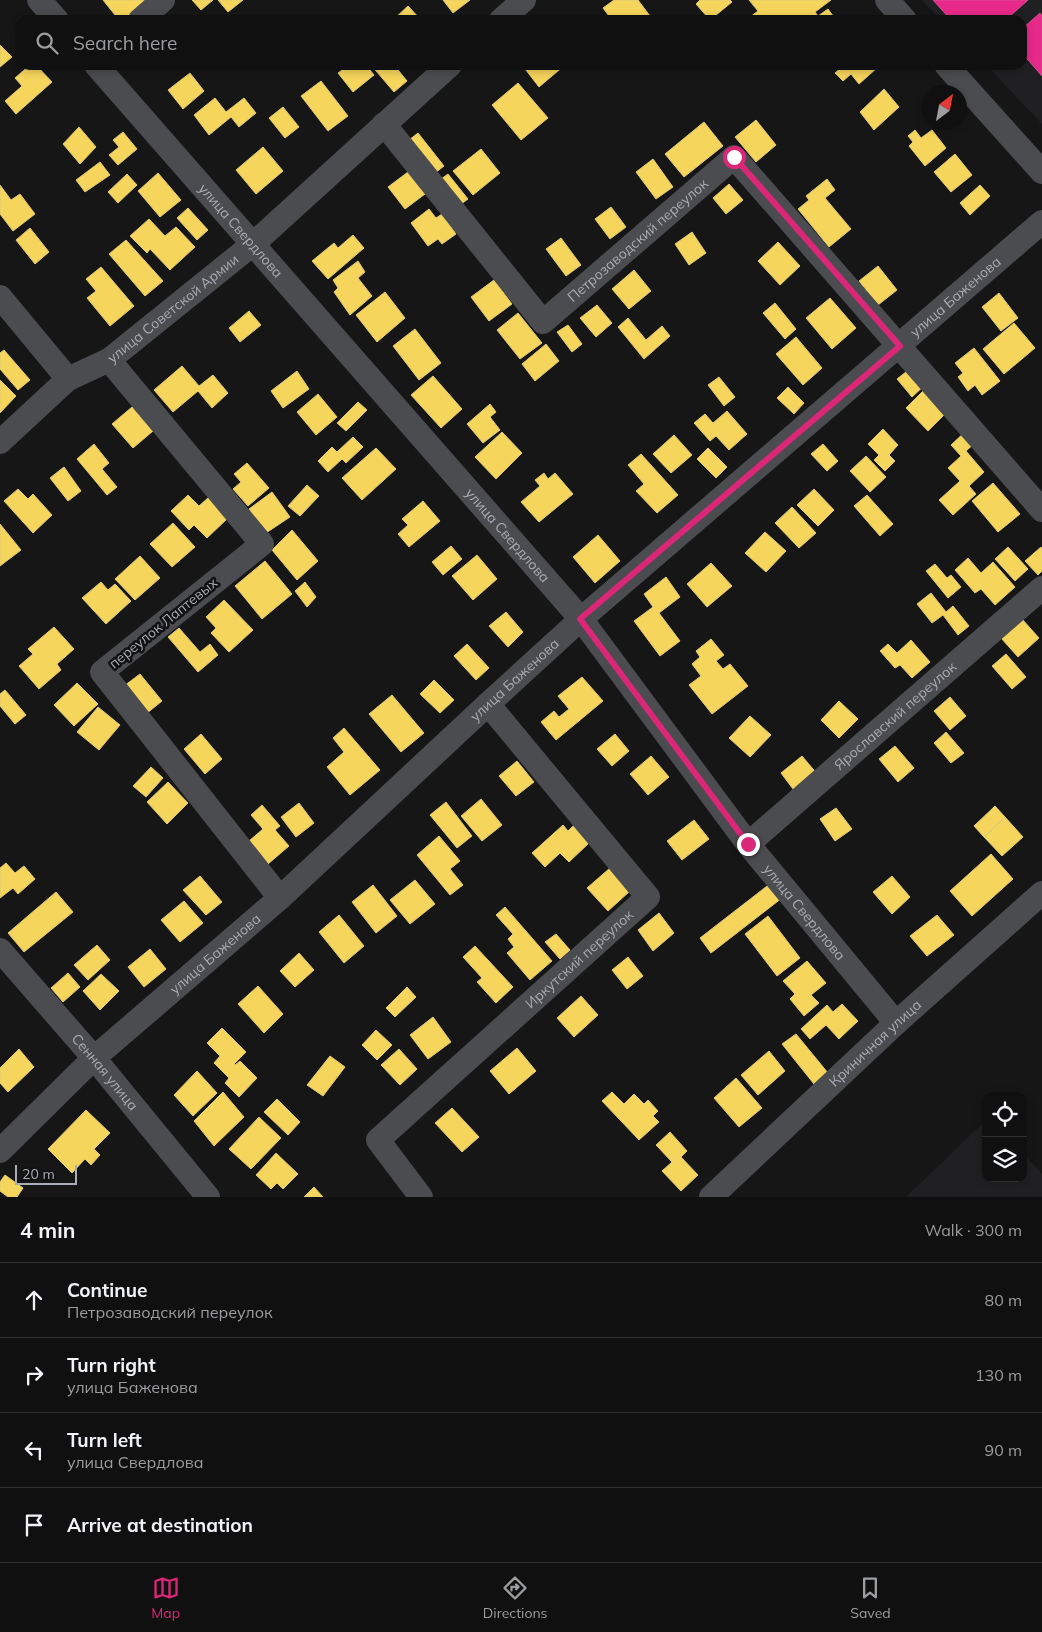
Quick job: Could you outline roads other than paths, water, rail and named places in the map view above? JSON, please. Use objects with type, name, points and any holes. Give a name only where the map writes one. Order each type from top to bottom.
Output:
[{"type":"street","points":[[39,0],[52,15]]},
{"type":"street","points":[[146,15],[163,0]]},
{"type":"street","points":[[507,15],[524,0]]},
{"type":"street","points":[[887,0],[900,15]]},
{"type":"street","name":"улица Свердлова","points":[[100,70],[580,619],[748,844],[896,1023]]},
{"type":"street","name":"улица Советской Армии","points":[[0,442],[68,379],[109,360],[253,244],[444,70]]},
{"type":"street","points":[[950,70],[1042,172]]},
{"type":"street","name":"Петрозаводский переулок","points":[[384,124],[542,322],[734,157],[900,346]]},
{"type":"street","name":"улица Баженова","points":[[0,1151],[94,1058],[280,898],[580,619],[900,346],[1042,222]]},
{"type":"street","points":[[0,297],[68,379]]},
{"type":"street","points":[[900,346],[1042,510]]},
{"type":"street","name":"переулок Лаптевых","points":[[109,360],[262,544],[102,672],[280,898]]},
{"type":"street","name":"Ярославский переулок","points":[[748,844],[1042,588]]},
{"type":"street","name":"Иркутский переулок","points":[[421,1197],[378,1140],[648,897],[488,704]]},
{"type":"street","name":"Криничная улица","points":[[711,1197],[896,1023],[1042,893]]},
{"type":"street","name":"Сенная улица","points":[[0,950],[94,1058],[208,1197]]}]
